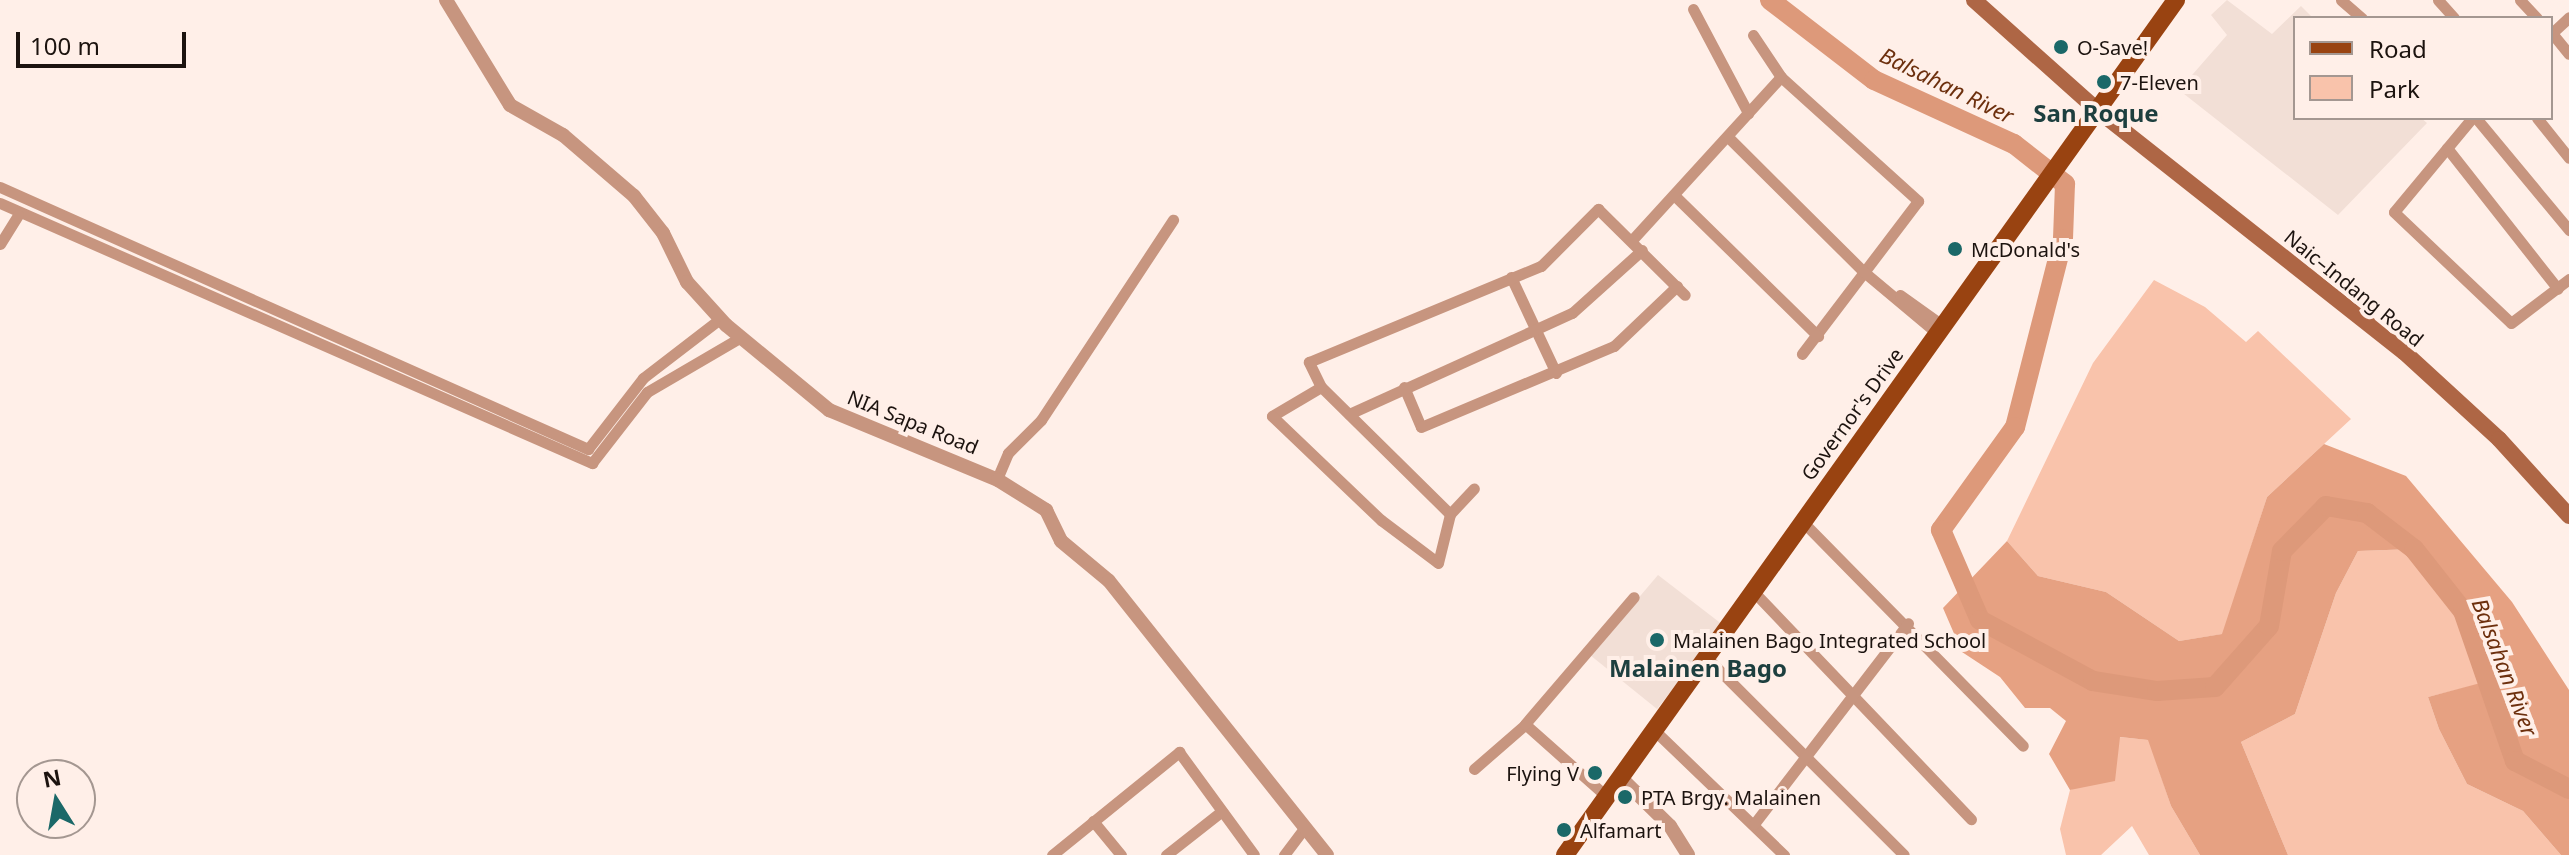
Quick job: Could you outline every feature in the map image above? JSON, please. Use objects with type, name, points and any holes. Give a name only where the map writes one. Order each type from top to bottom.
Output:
[{"type":"main road","name":"Naic–Indang Road","points":[[1974,0],[2096,109],[2404,352],[2499,439],[2569,516]]},
{"type":"main road","name":"Governor's Drive","points":[[1565,855],[1802,521],[1934,325],[2031,200],[2176,0]]},
{"type":"street","name":"NIA Sapa Road","points":[[446,0],[510,105],[563,135],[634,196],[663,233],[687,282],[741,337],[829,410],[997,479],[1046,510],[1061,541],[1109,581],[1305,827],[1323,854]]},
{"type":"street","points":[[2341,0],[2360,16]]},
{"type":"street","points":[[2438,0],[2452,16]]},
{"type":"street","points":[[2520,0],[2535,16]]},
{"type":"street","points":[[1693,9],[1748,113]]},
{"type":"street","points":[[2553,31],[2569,17]]},
{"type":"street","points":[[1753,35],[1781,77],[1918,201],[1802,354]]},
{"type":"street","points":[[2553,35],[2569,54]]},
{"type":"street","points":[[1632,240],[1676,197],[1781,77]]},
{"type":"street","points":[[2472,120],[2394,212],[2511,323],[2569,279]]},
{"type":"street","points":[[2476,120],[2569,230]]},
{"type":"street","points":[[2539,120],[2569,158]]},
{"type":"street","points":[[1728,137],[1864,272],[1934,325]]},
{"type":"street","points":[[2447,148],[2558,289]]},
{"type":"street","points":[[0,187],[588,449]]},
{"type":"street","points":[[1676,197],[1818,336]]},
{"type":"street","points":[[0,203],[18,215],[131,258],[592,463]]},
{"type":"street","points":[[1404,387],[1421,427],[1556,373],[1614,346],[1681,290],[1598,209],[1541,266],[1309,362],[1321,387],[1450,514]]},
{"type":"street","points":[[0,244],[18,215]]},
{"type":"street","points":[[997,479],[1008,453],[1041,420],[1173,220]]},
{"type":"street","points":[[1349,414],[1572,313],[1642,250]]},
{"type":"street","points":[[1511,277],[1556,373]]},
{"type":"street","points":[[588,449],[651,371],[720,319]]},
{"type":"street","points":[[592,463],[647,392],[741,337]]},
{"type":"street","points":[[651,371],[662,384]]},
{"type":"street","points":[[1321,387],[1272,416],[1381,520],[1438,563],[1450,514],[1474,488]]},
{"type":"street","points":[[588,449],[592,463]]},
{"type":"street","points":[[1802,521],[1908,623],[2023,746]]},
{"type":"street","points":[[1752,590],[1854,693],[1971,819]]},
{"type":"street","points":[[1474,769],[1527,723],[1634,597]]},
{"type":"street","points":[[1754,824],[1908,623]]},
{"type":"street","points":[[1705,656],[1904,855]]},
{"type":"street","points":[[1527,723],[1606,796]]},
{"type":"street","points":[[1653,729],[1784,855]]},
{"type":"street","points":[[1052,855],[1179,752],[1254,855]]},
{"type":"street","points":[[1620,777],[1670,826],[1688,855]]},
{"type":"street","points":[[1166,855],[1222,811]]},
{"type":"street","points":[[1093,821],[1121,855]]},
{"type":"street","points":[[1284,855],[1305,827]]},
{"type":"shaded area","points":[[2227,0],[2272,34],[2301,6],[2311,16],[2293,16],[2293,120],[2423,120],[2427,123],[2338,215],[2179,90],[2227,35],[2211,15]]},
{"type":"shaded area","points":[[2324,444],[2406,476],[2512,602],[2569,690],[2569,855],[2561,855],[2523,811],[2467,784],[2439,729],[2428,697],[2488,681],[2463,611],[2414,549],[2358,551],[2336,593],[2295,714],[2241,742],[2288,855],[2200,855],[2171,806],[2148,740],[2120,737],[2115,781],[2070,790],[2049,754],[2066,721],[2050,708],[2025,708],[2000,677],[1962,652],[1943,608],[2007,541],[2038,576],[2106,592],[2179,641],[2222,634],[2267,497]]},
{"type":"shaded area","name":"Malainen Bago Integrated School","points":[[1658,575],[1723,625],[1657,709],[1590,655]]},
{"type":"green space","points":[[2154,280],[2205,307],[2246,342],[2258,331],[2351,419],[2267,497],[2223,634],[2179,641],[2106,592],[2038,576],[2007,541],[2093,363]]},
{"type":"green space","points":[[2414,549],[2463,611],[2488,682],[2428,697],[2439,729],[2467,784],[2523,811],[2561,855],[2288,855],[2241,742],[2295,714],[2336,593],[2358,551]]},
{"type":"green space","points":[[2119,737],[2149,740],[2171,806],[2200,855],[2149,855],[2132,826],[2101,855],[2066,855],[2060,829],[2070,790],[2088,783]]},
{"type":"waterway","name":"Balsahan River","points":[[1770,0],[1874,80],[2014,144],[2065,184],[2063,239],[2015,427],[1941,530],[1980,620],[2093,681],[2157,691],[2215,687],[2269,626],[2282,551],[2326,506],[2367,513],[2414,549],[2463,611],[2515,761],[2569,789]]},
{"type":"place","name":"O-Save!","points":[[2061,47]]},
{"type":"place","name":"7-Eleven","points":[[2104,82]]},
{"type":"place","name":"McDonald's","points":[[1955,249]]},
{"type":"place","name":"Malainen Bago Integrated School","points":[[1657,640]]},
{"type":"place","name":"Flying V","points":[[1595,773]]},
{"type":"place","name":"PTA Brgy. Malainen","points":[[1625,797]]},
{"type":"place","name":"Alfamart","points":[[1564,830]]},
{"type":"district","name":"San Roque","points":[[2096,113]]},
{"type":"district","name":"Malainen Bago","points":[[1698,668]]}]
